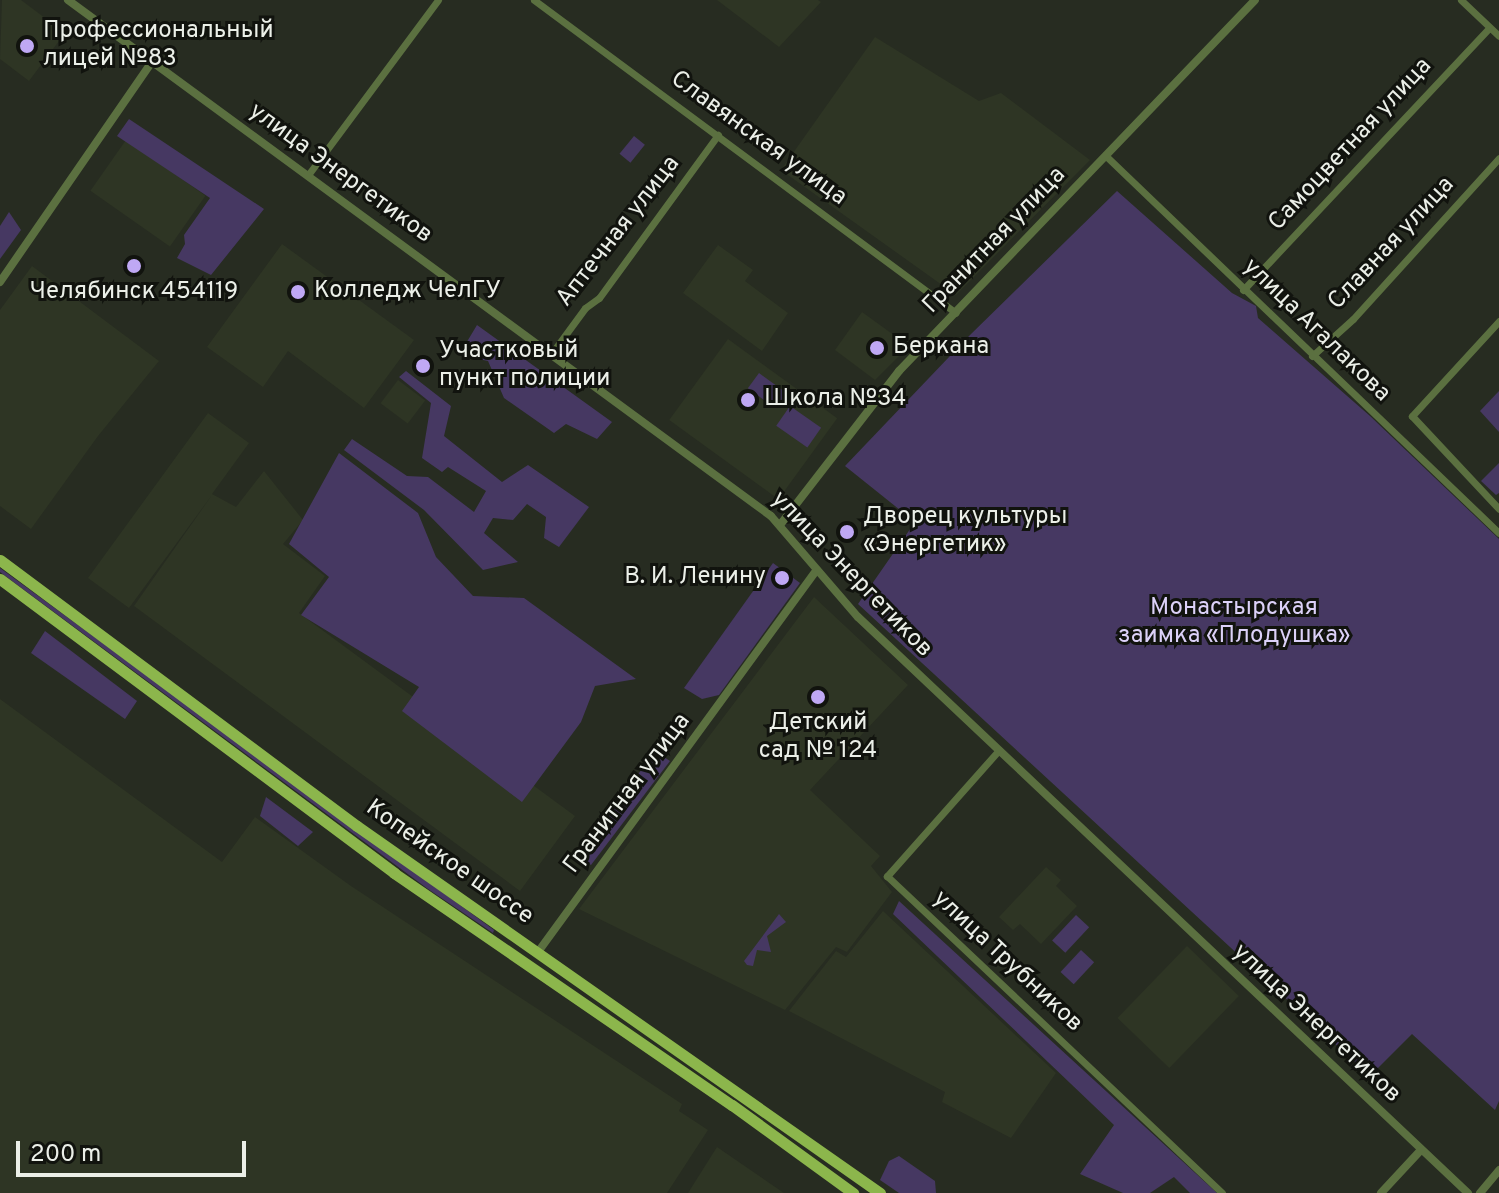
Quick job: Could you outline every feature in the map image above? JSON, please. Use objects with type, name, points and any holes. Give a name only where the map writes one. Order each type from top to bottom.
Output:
[{"type":"main road","name":"Копейское шоссе","points":[[0,560],[357,826],[880,1193]]},
{"type":"main road","name":"Копейское шоссе","points":[[0,579],[394,873],[853,1193]]},
{"type":"main road","name":"Гранитная улица","points":[[528,965],[538,952]]},
{"type":"street","name":"улица Энергетиков","points":[[68,0],[552,353],[780,525],[858,617],[1468,1193]]},
{"type":"street","points":[[308,175],[438,0]]},
{"type":"street","name":"Славянская улица","points":[[534,0],[956,313]]},
{"type":"street","name":"Гранитная улица","points":[[780,525],[899,371],[1255,0]]},
{"type":"street","points":[[1461,0],[1499,36]]},
{"type":"street","name":"Самоцветная улица","points":[[1243,290],[1489,28]]},
{"type":"street","points":[[0,282],[152,62]]},
{"type":"street","name":"Аптечная улица","points":[[552,353],[585,308],[599,298],[718,135]]},
{"type":"street","name":"улица Агалакова","points":[[1107,157],[1499,533]]},
{"type":"street","name":"Славная улица","points":[[1312,356],[1353,319],[1499,158]]},
{"type":"street","points":[[1499,321],[1412,416],[1499,509]]},
{"type":"street","name":"Гранитная улица","points":[[538,952],[817,570]]},
{"type":"street","name":"улица Трубников","points":[[999,750],[887,876],[1222,1193]]},
{"type":"street","points":[[1381,1193],[1421,1150]]},
{"type":"street","points":[[1480,1193],[1499,1170]]},
{"type":"shaded area","name":"Профессиональный лицей №83","points":[[2,0],[21,0],[65,33],[29,81],[0,59]]},
{"type":"shaded area","points":[[717,0],[818,0],[821,2],[779,47]]},
{"type":"shaded area","points":[[875,37],[979,101],[1001,93],[1090,160],[956,295],[781,170]]},
{"type":"shaded area","points":[[126,140],[205,196],[170,246],[90,191]]},
{"type":"shaded area","name":"Колледж ЧелГУ","points":[[282,244],[414,340],[364,408],[288,351],[263,387],[207,347]]},
{"type":"shaded area","points":[[718,245],[753,270],[745,281],[788,313],[762,351],[683,293]]},
{"type":"shaded area","points":[[32,266],[159,361],[98,436],[31,529],[0,506],[0,310]]},
{"type":"shaded area","points":[[862,312],[909,346],[875,380],[835,350]]},
{"type":"shaded area","name":"Школа №34","points":[[728,339],[837,418],[778,499],[669,420]]},
{"type":"shaded area","points":[[398,380],[425,400],[408,424],[381,403]]},
{"type":"shaded area","points":[[208,413],[249,443],[212,494],[236,507],[264,471],[303,520],[283,544],[325,576],[299,613],[575,816],[520,891],[134,606],[212,495],[129,608],[88,578]]},
{"type":"shaded area","points":[[814,597],[908,685],[810,790],[880,856],[871,866],[892,892],[847,952],[836,947],[785,1010],[579,909]]},
{"type":"shaded area","points":[[0,699],[222,862],[255,817],[351,886],[682,1104],[679,1111],[708,1130],[667,1193],[0,1193]]},
{"type":"shaded area","points":[[1046,867],[1061,880],[1056,886],[1077,906],[1041,944],[1020,924],[1013,930],[999,917]]},
{"type":"shaded area","points":[[883,911],[1056,1073],[1011,1138],[942,1102],[945,1092],[789,1011],[836,951],[846,957]]},
{"type":"shaded area","points":[[1187,946],[1239,996],[1169,1068],[1118,1018]]},
{"type":"shaded area","points":[[717,1147],[784,1193],[688,1193]]},
{"type":"green space","points":[[129,119],[264,209],[211,275],[177,258],[185,244],[184,235],[210,198],[117,136]]},
{"type":"green space","points":[[634,136],[645,145],[630,163],[620,154]]},
{"type":"green space","name":"Монастырская заимка «Плодушка»","points":[[1117,191],[1232,293],[1256,306],[1258,318],[1370,416],[1499,539],[1499,1101],[1495,1110],[1412,1034],[1370,1076],[858,604],[915,522],[845,466],[970,335]]},
{"type":"green space","points":[[9,212],[21,230],[0,259],[0,226]]},
{"type":"green space","points":[[477,325],[612,422],[597,439],[566,424],[554,433],[504,398],[488,361],[459,355]]},
{"type":"green space","points":[[406,371],[451,406],[444,436],[502,482],[528,465],[589,507],[559,547],[544,538],[546,517],[527,504],[513,520],[493,518],[484,533],[518,562],[483,570],[424,510],[344,450],[352,439],[407,476],[428,477],[474,512],[486,491],[448,467],[442,472],[422,458],[431,403],[399,377]]},
{"type":"green space","points":[[759,373],[787,393],[775,408],[748,388]]},
{"type":"green space","points":[[1499,391],[1499,432],[1480,411]]},
{"type":"green space","points":[[790,406],[821,428],[807,447],[776,426]]},
{"type":"green space","points":[[339,453],[418,513],[436,557],[473,596],[524,598],[636,679],[595,686],[581,722],[522,802],[402,711],[419,687],[301,615],[329,577],[289,544]]},
{"type":"green space","points":[[1499,463],[1499,493],[1496,495],[1481,481]]},
{"type":"green space","points":[[773,563],[800,583],[719,695],[702,699],[684,688]]},
{"type":"green space","points":[[0,568],[494,930],[493,933],[428,889],[0,572]]},
{"type":"green space","points":[[45,631],[137,701],[125,719],[31,653]]},
{"type":"green space","points":[[655,751],[670,761],[591,865],[578,857]]},
{"type":"green space","points":[[266,797],[313,832],[298,846],[260,816]]},
{"type":"green space","points":[[899,901],[1217,1193],[1190,1193],[1174,1177],[1150,1193],[1123,1193],[1080,1174],[1114,1125],[893,914]]},
{"type":"green space","points":[[779,914],[786,922],[767,936],[771,952],[757,950],[753,966],[747,965],[744,961]]},
{"type":"green space","points":[[1076,915],[1089,927],[1065,953],[1052,941]]},
{"type":"green space","points":[[1081,950],[1094,962],[1074,984],[1061,972]]},
{"type":"green space","points":[[899,1156],[935,1181],[936,1193],[899,1193],[880,1180],[889,1161]]},
{"type":"place","name":"Профессиональный лицей №83","points":[[27,46]]},
{"type":"place","name":"Челябинск 454119","points":[[134,266]]},
{"type":"place","name":"Колледж ЧелГУ","points":[[298,292]]},
{"type":"place","name":"Беркана","points":[[877,348]]},
{"type":"place","name":"Участковый пункт полиции","points":[[423,366]]},
{"type":"place","name":"Школа №34","points":[[748,400]]},
{"type":"place","name":"Дворец культуры «Энергетик»","points":[[847,532]]},
{"type":"place","name":"В. И. Ленину","points":[[782,578]]},
{"type":"place","name":"Детский сад № 124","points":[[818,697]]}]
